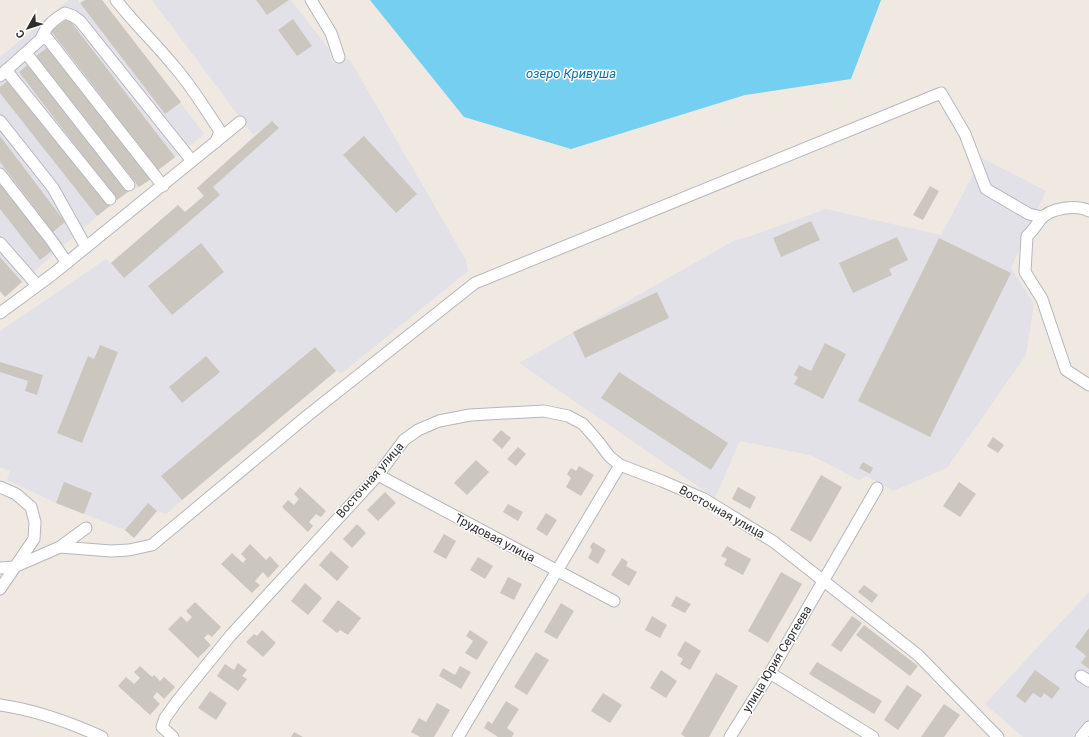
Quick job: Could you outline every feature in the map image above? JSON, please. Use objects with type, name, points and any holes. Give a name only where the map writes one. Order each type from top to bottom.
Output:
[{"type":"street","points":[[116,0],[134,23],[174,66],[200,102],[220,131],[215,143]]},
{"type":"street","points":[[311,0],[331,33],[339,57]]},
{"type":"street","points":[[110,199],[3,73],[41,39],[45,29],[65,13],[74,16],[80,21],[192,162]]},
{"type":"street","points":[[41,39],[47,38],[163,186]]},
{"type":"street","points":[[26,52],[129,185]]},
{"type":"street","points":[[60,547],[112,551],[129,550],[152,545],[307,416],[474,283],[941,93],[965,134],[986,189],[1029,214],[1042,217]]},
{"type":"street","points":[[0,121],[53,188],[86,247]]},
{"type":"street","points":[[2,309],[37,286],[67,263],[240,122]]},
{"type":"street","points":[[0,174],[52,241],[67,263]]},
{"type":"street","points":[[1089,211],[1085,208],[1061,207],[1042,217],[1033,231],[1027,236],[1025,272],[1042,299],[1066,370],[1089,385]]},
{"type":"street","points":[[0,243],[37,286]]},
{"type":"street","name":"Восточная улица","points":[[173,737],[162,727],[165,718],[178,700],[231,635],[378,475],[404,440],[418,430],[439,421],[470,415],[544,411],[568,416],[583,424],[610,457],[620,464],[704,499],[774,542],[918,655],[998,737]]},
{"type":"street","points":[[458,737],[620,464]]},
{"type":"street","name":"Трудовая улица","points":[[378,475],[614,601]]},
{"type":"street","points":[[0,487],[16,494],[31,507],[35,522],[34,539],[0,589]]},
{"type":"street","name":"улица Юрия Сергеева","points":[[730,737],[770,673],[877,488]]},
{"type":"street","points":[[0,568],[14,567],[60,547],[86,528]]},
{"type":"street","points":[[770,673],[873,737]]},
{"type":"street","points":[[0,705],[46,715],[102,737]]},
{"type":"street","points":[[1081,737],[1089,727]]},
{"type":"shaded area","points":[[69,0],[78,0],[80,3],[85,0],[102,0],[204,134],[139,187],[129,191],[97,216],[5,297],[0,291],[0,57]]},
{"type":"shaded area","points":[[152,0],[291,0],[329,49],[332,63],[343,59],[350,60],[466,260],[468,271],[342,373],[336,371],[166,514],[157,511],[134,538],[125,530],[56,503],[7,480],[10,471],[0,467],[0,331],[106,259],[111,263],[178,205],[185,212],[203,196],[197,188],[263,128],[253,135]]},
{"type":"shaded area","points":[[982,158],[1046,191],[1011,268],[1034,304],[1026,355],[947,468],[893,491],[867,476],[859,480],[810,455],[740,441],[715,498],[519,363],[735,240],[748,237],[826,209],[941,235]]},
{"type":"shaded area","points":[[1089,592],[1089,737],[1023,737],[985,704]]},
{"type":"water","name":"озеро Кривуша","points":[[370,0],[881,0],[851,79],[745,95],[571,149],[464,117]]},
{"type":"building","points":[[85,0],[102,0],[181,102],[165,114],[80,3]]},
{"type":"building","points":[[256,0],[289,0],[267,15]]},
{"type":"building","points":[[68,18],[175,157],[158,170],[51,31]]},
{"type":"building","points":[[293,19],[312,46],[297,56],[278,30]]},
{"type":"building","points":[[48,47],[151,179],[139,187],[36,56]]},
{"type":"building","points":[[30,63],[129,191],[117,200],[19,72]]},
{"type":"building","points":[[10,79],[110,206],[97,216],[0,93],[0,87]]},
{"type":"building","points":[[272,121],[279,128],[213,187],[220,195],[124,278],[111,263],[178,205],[185,212],[204,196],[197,188]]},
{"type":"building","points":[[0,136],[65,222],[53,232],[0,162]]},
{"type":"building","points":[[364,136],[417,194],[396,213],[343,155]]},
{"type":"building","points":[[0,182],[53,250],[40,260],[0,209]]},
{"type":"building","points":[[930,186],[939,191],[923,220],[913,215]]},
{"type":"building","points":[[811,221],[820,240],[781,257],[773,238]]},
{"type":"building","points":[[897,237],[908,260],[889,269],[892,275],[853,293],[839,263]]},
{"type":"building","points":[[939,238],[1011,273],[930,437],[858,401]]},
{"type":"building","points":[[201,243],[224,272],[172,315],[148,286]]},
{"type":"building","points":[[0,257],[22,282],[5,297],[0,291]]},
{"type":"building","points":[[657,292],[669,318],[585,358],[573,332]]},
{"type":"building","points":[[825,343],[846,354],[823,399],[794,384],[798,377],[794,375],[799,365],[811,371]]},
{"type":"building","points":[[100,345],[118,352],[82,443],[57,433],[88,356],[94,359]]},
{"type":"building","points":[[315,347],[336,371],[182,500],[161,476]]},
{"type":"building","points":[[206,356],[220,372],[182,403],[169,387]]},
{"type":"building","points":[[0,362],[43,375],[37,395],[25,391],[28,381],[0,372]]},
{"type":"building","points":[[619,372],[728,443],[711,470],[601,398]]},
{"type":"building","points":[[501,430],[511,438],[502,449],[492,440]]},
{"type":"building","points":[[993,437],[1004,445],[998,453],[987,446]]},
{"type":"building","points":[[518,447],[526,454],[516,466],[507,459]]},
{"type":"building","points":[[476,460],[489,472],[467,495],[454,483]]},
{"type":"building","points":[[863,462],[873,468],[870,474],[859,468]]},
{"type":"building","points":[[579,466],[594,475],[581,496],[566,487],[571,478],[567,474],[571,468],[576,471]]},
{"type":"building","points":[[821,475],[842,487],[811,542],[790,530]]},
{"type":"building","points":[[64,482],[92,493],[84,514],[56,503]]},
{"type":"building","points":[[959,482],[976,494],[960,517],[943,506]]},
{"type":"building","points":[[300,487],[326,511],[321,517],[316,514],[309,522],[313,526],[308,532],[282,507],[288,500],[294,505],[299,499],[294,494]]},
{"type":"building","points":[[738,487],[756,497],[750,509],[732,499]]},
{"type":"building","points":[[385,492],[396,503],[378,521],[367,510]]},
{"type":"building","points":[[148,503],[157,511],[134,538],[125,530]]},
{"type":"building","points":[[508,504],[523,512],[518,521],[503,512]]},
{"type":"building","points":[[546,513],[557,520],[547,536],[536,529]]},
{"type":"building","points":[[357,524],[366,533],[352,548],[343,539]]},
{"type":"building","points":[[444,534],[456,541],[446,559],[433,552]]},
{"type":"building","points":[[593,542],[606,550],[598,564],[588,558],[592,550],[590,547]]},
{"type":"building","points":[[250,544],[266,560],[270,556],[279,566],[268,578],[263,572],[255,581],[260,585],[252,593],[221,564],[232,553],[243,563],[246,559],[241,554]]},
{"type":"building","points":[[727,546],[751,559],[743,575],[724,565],[727,559],[721,556]]},
{"type":"building","points":[[331,551],[349,567],[337,581],[319,565]]},
{"type":"building","points":[[478,557],[493,566],[485,579],[470,570]]},
{"type":"building","points":[[622,558],[628,562],[626,566],[637,572],[629,586],[611,575]]},
{"type":"building","points":[[781,572],[802,584],[768,643],[748,631]]},
{"type":"building","points":[[508,577],[522,584],[514,600],[500,593]]},
{"type":"building","points":[[305,583],[322,598],[308,615],[291,601]]},
{"type":"building","points":[[864,585],[878,595],[872,603],[858,592]]},
{"type":"building","points":[[676,596],[691,604],[685,613],[671,606]]},
{"type":"building","points":[[338,600],[361,618],[348,635],[340,630],[337,633],[322,621]]},
{"type":"building","points":[[195,602],[221,627],[212,637],[208,634],[204,638],[211,645],[198,658],[168,629],[181,616],[187,622],[192,617],[186,611]]},
{"type":"building","points":[[561,603],[574,611],[557,639],[544,632]]},
{"type":"building","points":[[652,616],[667,625],[660,638],[645,630]]},
{"type":"building","points":[[852,616],[862,623],[841,652],[831,645]]},
{"type":"building","points":[[864,625],[918,666],[910,676],[856,635]]},
{"type":"building","points":[[1089,628],[1089,669],[1081,663],[1086,656],[1075,647]]},
{"type":"building","points":[[262,630],[276,643],[263,657],[246,642],[254,634],[257,636]]},
{"type":"building","points":[[470,630],[488,642],[477,660],[465,653],[473,641],[466,636]]},
{"type":"building","points":[[685,641],[701,651],[690,670],[680,664],[683,659],[677,655]]},
{"type":"building","points":[[536,652],[549,660],[527,695],[514,687]]},
{"type":"building","points":[[817,662],[882,701],[874,714],[809,674]]},
{"type":"building","points":[[238,663],[247,670],[242,676],[247,679],[238,691],[217,676],[225,664],[234,670]]},
{"type":"building","points":[[140,666],[152,677],[154,675],[160,681],[164,677],[175,687],[164,699],[157,692],[153,697],[160,704],[150,715],[118,686],[126,677],[134,684],[140,678],[134,672]]},
{"type":"building","points":[[460,666],[471,672],[461,689],[439,676],[443,668],[455,675]]},
{"type":"building","points":[[661,670],[677,681],[666,698],[650,688]]},
{"type":"building","points":[[1035,670],[1060,688],[1052,699],[1044,693],[1041,698],[1033,693],[1025,703],[1016,696]]},
{"type":"building","points":[[716,673],[738,686],[709,737],[685,737],[681,734]]},
{"type":"building","points":[[907,685],[922,695],[898,730],[884,720]]},
{"type":"building","points":[[210,691],[227,703],[216,720],[198,708]]},
{"type":"building","points":[[603,693],[622,705],[610,723],[591,711]]},
{"type":"building","points":[[506,701],[519,709],[507,728],[514,733],[512,737],[498,737],[484,728],[488,721],[492,724]]},
{"type":"building","points":[[437,703],[450,710],[434,737],[420,737],[411,732],[419,718],[426,722]]},
{"type":"building","points":[[944,704],[960,715],[944,737],[921,737]]},
{"type":"building","points":[[294,732],[303,737],[291,737]]}]
